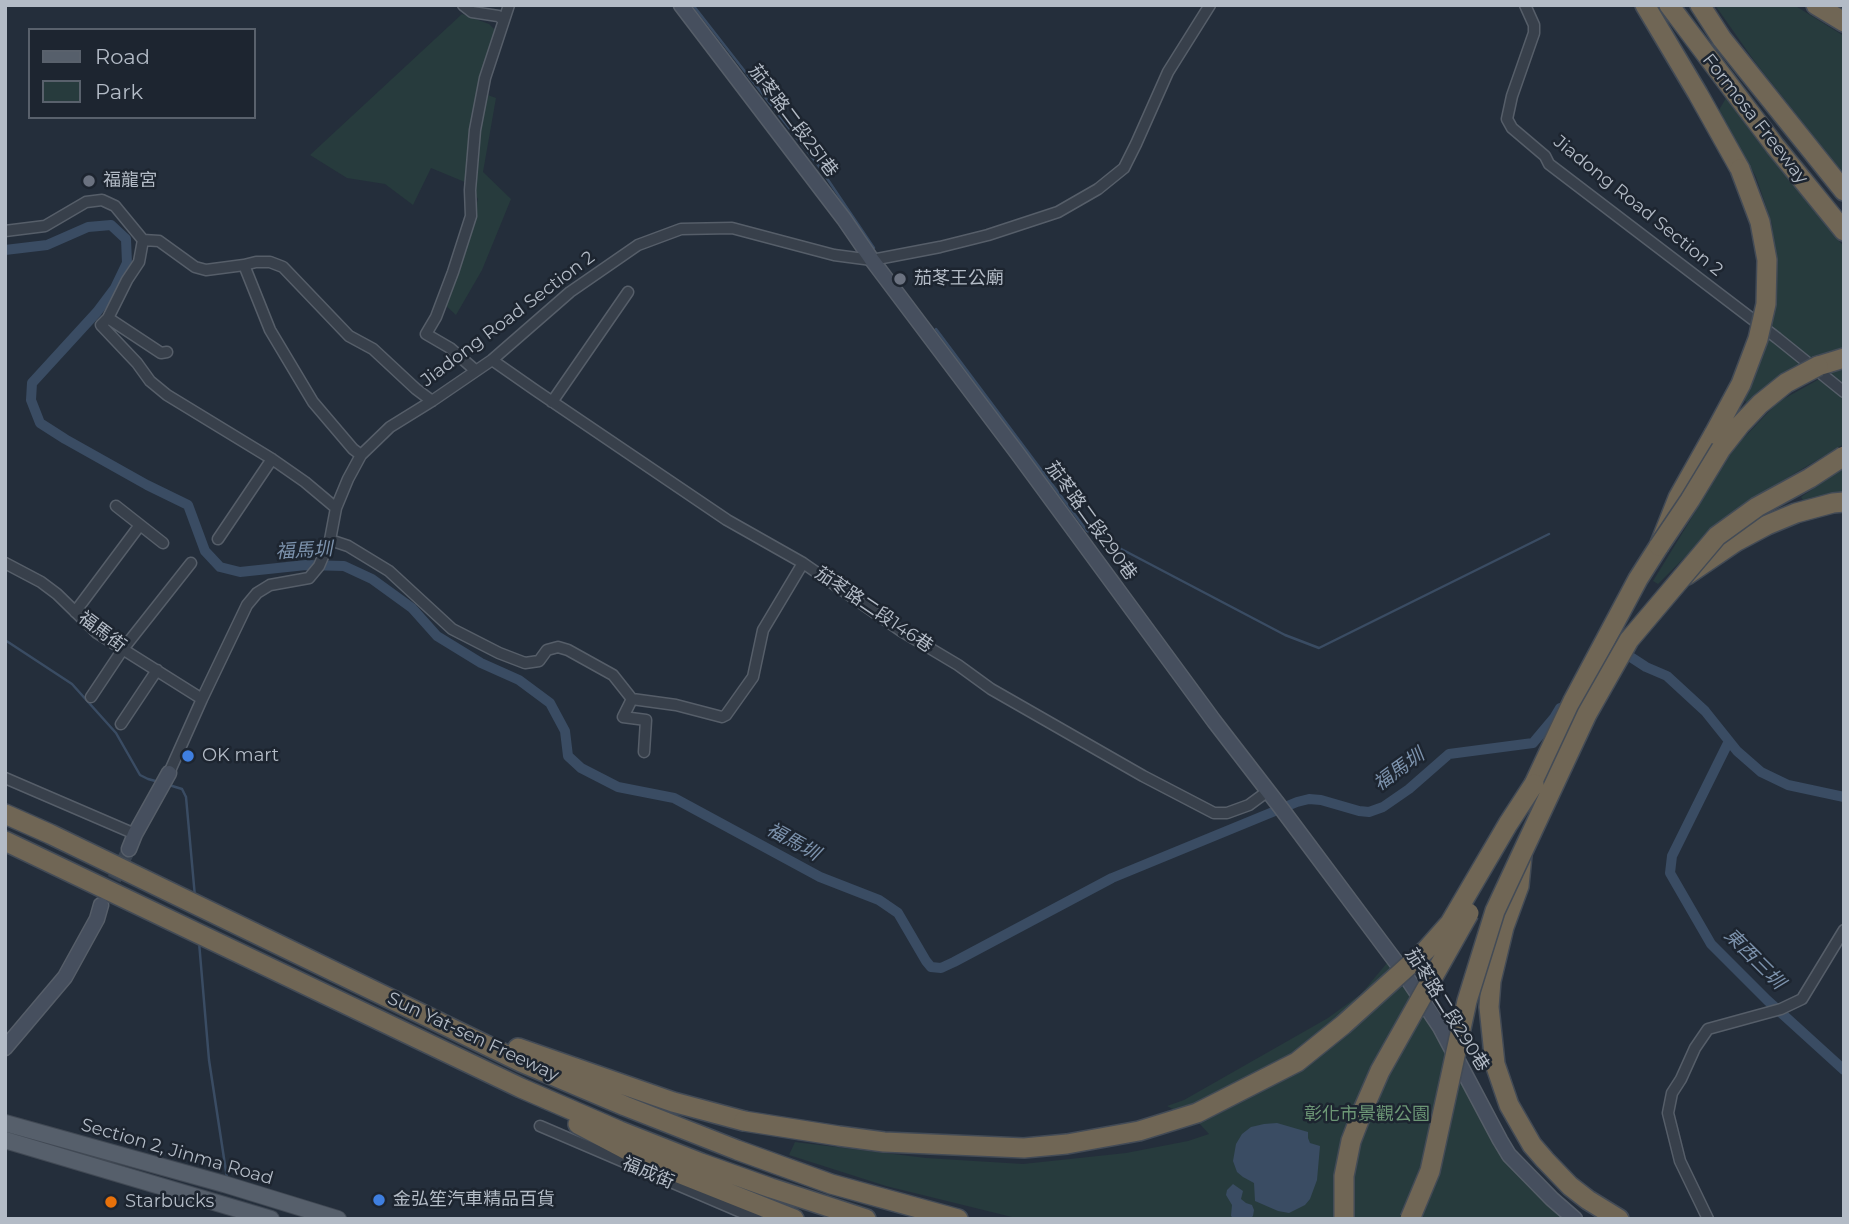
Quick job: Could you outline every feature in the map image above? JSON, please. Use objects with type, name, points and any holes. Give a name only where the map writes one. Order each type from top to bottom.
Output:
[{"type":"highway","points":[[1645,5],[1741,169],[1760,222],[1767,260],[1766,304],[1741,384],[1678,498],[1659,546]]},
{"type":"highway","name":"Formosa Freeway","points":[[1669,5],[1775,146],[1844,231]]},
{"type":"highway","name":"Formosa Freeway","points":[[1700,5],[1722,39],[1844,191]]},
{"type":"highway","points":[[1816,5],[1844,22]]},
{"type":"highway","points":[[1344,1219],[1344,1175],[1351,1141],[1380,1071],[1477,900],[1579,689],[1638,579],[1721,449],[1740,425],[1786,383],[1818,366],[1844,358]]},
{"type":"highway","points":[[1410,1219],[1430,1171],[1467,1001],[1494,911],[1587,714],[1629,640],[1717,536],[1757,507],[1844,456]]},
{"type":"highway","points":[[1678,581],[1737,541],[1767,525],[1796,513],[1844,502]]},
{"type":"highway","points":[[471,1037],[525,1049],[594,1076],[673,1102],[744,1121],[839,1136],[884,1142],[1024,1148],[1067,1144],[1139,1131],[1197,1112],[1297,1062],[1343,1026],[1426,950],[1451,923],[1534,784]]},
{"type":"highway","name":"Sun Yat-sen Freeway","points":[[5,814],[521,1062],[625,1106],[831,1184],[958,1219]]},
{"type":"highway","name":"Sun Yat-sen Freeway","points":[[5,841],[521,1088],[701,1163],[866,1219]]},
{"type":"highway","points":[[1523,848],[1519,886],[1504,927],[1490,981],[1489,1007],[1494,1064],[1509,1105],[1532,1145],[1570,1186],[1587,1200],[1619,1219]]},
{"type":"highway","points":[[521,1088],[590,1131],[648,1161],[794,1219]]},
{"type":"main road","name":"Section 2, Jinma Road","points":[[5,1123],[338,1219]]},
{"type":"main road","name":"Section 2, Jinma Road","points":[[5,1140],[271,1219]]},
{"type":"street","points":[[463,5],[472,12],[498,16],[504,20]]},
{"type":"street","points":[[475,370],[450,348],[426,334],[436,317],[471,216],[470,190],[475,130],[485,78],[509,5]]},
{"type":"street","name":"茄苳路二段251巷","points":[[681,5],[844,219],[872,260]]},
{"type":"street","name":"Jiadong Road Section 2","points":[[129,849],[165,780],[247,605],[257,593],[270,585],[309,578],[319,566],[329,543],[336,508],[360,455],[390,427],[492,360],[570,292],[638,245],[681,229],[732,228],[834,255],[872,260],[988,235],[1058,212],[1098,189],[1124,168],[1168,72],[1210,5]]},
{"type":"street","name":"Jiadong Road Section 2","points":[[1525,5],[1534,25],[1534,33],[1511,96],[1507,119],[1512,128],[1545,156],[1549,164],[1844,392]]},
{"type":"street","points":[[5,231],[45,226],[86,202],[102,200],[115,206],[143,240],[159,241],[195,267],[206,270],[256,262],[270,262],[283,267],[349,336],[373,349],[432,401]]},
{"type":"street","points":[[143,240],[139,262],[101,326],[137,363],[150,382],[272,459],[336,508]]},
{"type":"street","name":"茄苳路二段290巷","points":[[872,260],[1399,967],[1440,1027],[1509,1155],[1575,1219]]},
{"type":"street","points":[[244,265],[270,330],[313,402],[360,455]]},
{"type":"street","points":[[552,402],[628,292]]},
{"type":"street","points":[[108,318],[161,353],[167,352]]},
{"type":"street","name":"茄苳路二段146巷","points":[[492,360],[727,520],[803,563],[990,689],[1143,776],[1214,813],[1227,813],[1249,805],[1268,791]]},
{"type":"street","points":[[218,539],[272,459]]},
{"type":"street","points":[[116,506],[163,543]]},
{"type":"street","points":[[75,612],[140,526]]},
{"type":"street","points":[[329,543],[348,546],[389,571],[452,629],[525,663],[539,661],[547,650],[568,650],[613,675],[632,699]]},
{"type":"street","name":"福馬街","points":[[5,563],[41,582],[57,594],[97,633],[202,699]]},
{"type":"street","points":[[91,697],[123,649],[191,563]]},
{"type":"street","points":[[632,699],[676,705],[722,717],[726,715],[752,677],[763,630],[803,563]]},
{"type":"street","points":[[121,724],[157,670]]},
{"type":"street","points":[[632,699],[623,717],[646,720],[644,752]]},
{"type":"street","points":[[5,778],[135,834]]},
{"type":"street","points":[[5,1048],[65,977],[97,919],[101,905]]},
{"type":"street","points":[[1709,1219],[1679,1161],[1668,1113],[1672,1093],[1708,1029],[1781,1009],[1801,999],[1844,930]]},
{"type":"street","points":[[1519,1106],[1538,1145],[1564,1173],[1626,1219]]},
{"type":"street","name":"福成街","points":[[540,1126],[757,1219]]},
{"type":"green space","points":[[1715,5],[1794,5],[1844,36],[1844,175],[1755,62]]},
{"type":"green space","points":[[462,14],[489,24],[497,32],[485,94],[496,98],[483,172],[511,199],[482,270],[456,315],[444,304],[478,199],[472,185],[431,168],[413,205],[385,184],[347,178],[310,155]]},
{"type":"green space","points":[[1726,98],[1844,247],[1844,350],[1749,407],[1743,397],[1776,276],[1772,224],[1756,177],[1719,110]]},
{"type":"green space","points":[[1844,369],[1844,444],[1777,484],[1708,534],[1658,584],[1653,581],[1735,447],[1778,402],[1832,372]]},
{"type":"green space","points":[[1844,468],[1844,495],[1804,502],[1801,497]]},
{"type":"green space","name":"彰化市景觀公園","points":[[1392,957],[1506,1154],[1571,1219],[1020,1219],[886,1186],[789,1155],[795,1142],[926,1158],[1023,1164],[1126,1153],[1188,1141],[1209,1134],[1198,1122],[1167,1106],[1184,1100],[1328,1018],[1361,994]]},
{"type":"water","points":[[1277,1123],[1308,1132],[1310,1143],[1320,1146],[1317,1180],[1310,1199],[1305,1205],[1289,1213],[1255,1201],[1254,1183],[1237,1172],[1233,1161],[1236,1144],[1242,1134],[1251,1127]]},
{"type":"water","points":[[1233,1184],[1243,1191],[1241,1199],[1252,1205],[1254,1210],[1250,1219],[1234,1219],[1231,1216],[1232,1205],[1226,1195]]},
{"type":"waterway","points":[[693,5],[818,165],[874,248]]},
{"type":"waterway","name":"福馬圳","points":[[5,250],[47,245],[88,227],[111,225],[126,239],[127,263],[115,288],[97,312],[32,383],[31,400],[40,423],[147,485],[188,505],[205,551],[220,567],[240,572],[306,565],[344,566],[372,579],[412,608],[437,636],[481,663],[519,680],[550,703],[565,731],[568,756],[581,768],[618,787],[674,798],[820,877],[879,900],[898,913],[931,967],[941,968],[954,962],[1112,878],[1297,802],[1321,800],[1369,812],[1383,807],[1409,789],[1449,754],[1533,743],[1560,708]]},
{"type":"waterway","points":[[936,329],[1087,531],[1285,635],[1319,648],[1549,534]]},
{"type":"waterway","points":[[5,640],[72,684],[116,733],[140,775],[159,782]]},
{"type":"waterway","name":"福馬圳","points":[[1599,648],[1623,652],[1646,667],[1667,676],[1705,711],[1737,751],[1761,772],[1788,785],[1844,797]]},
{"type":"waterway","name":"東西三圳","points":[[1729,741],[1672,856],[1670,873],[1711,944],[1767,1000],[1844,1070]]},
{"type":"waterway","points":[[169,785],[182,789],[186,797],[195,897]]},
{"type":"waterway","points":[[199,942],[209,1060],[227,1178]]},
{"type":"tunnel","points":[[105,898],[129,849]]},
{"type":"place","name":"福龍宮","points":[[89,181]]},
{"type":"place","name":"茄苳王公廟","points":[[900,279]]},
{"type":"place","name":"OK mart","points":[[188,756]]},
{"type":"place","name":"金弘笙汽車精品百貨","points":[[379,1200]]},
{"type":"place","name":"Starbucks","points":[[111,1202]]}]
